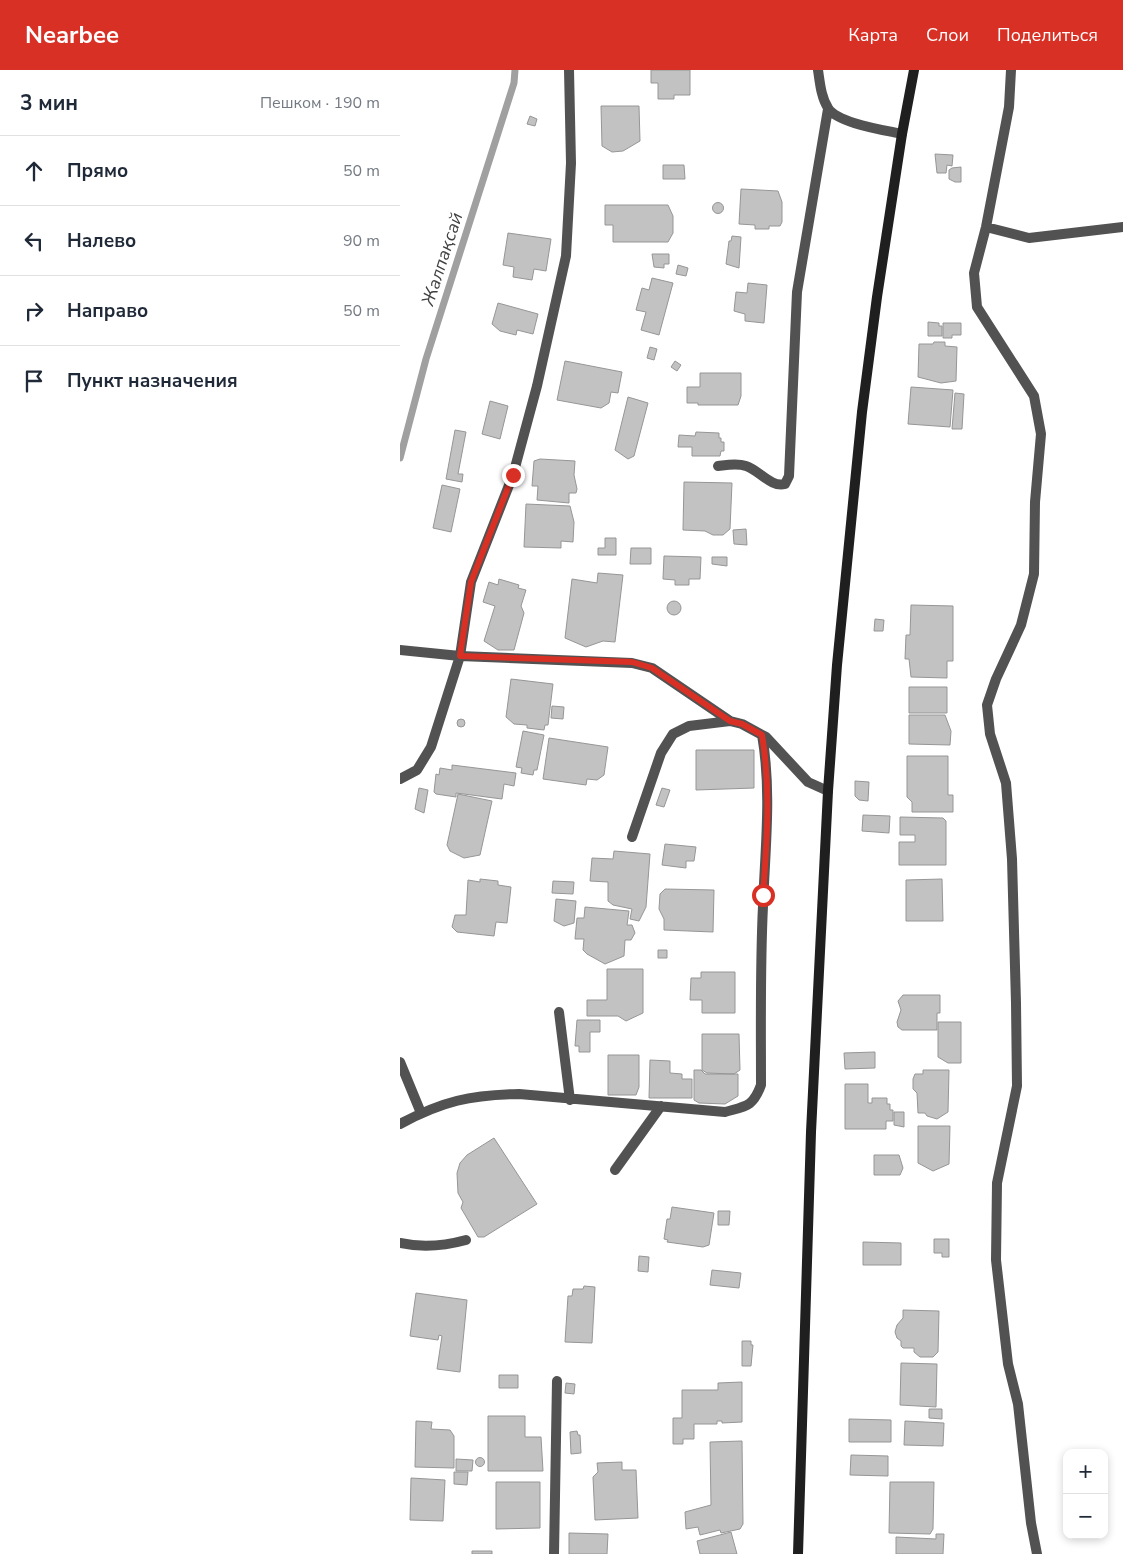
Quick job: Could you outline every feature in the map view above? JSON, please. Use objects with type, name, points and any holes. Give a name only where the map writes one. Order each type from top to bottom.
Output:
[{"type":"main road","points":[[798,1554],[811,1132],[828,791],[849,533],[862,412],[879,277],[914,70]]},
{"type":"street","points":[[400,779],[417,770],[428,754],[460,656],[471,582],[513,475],[537,386],[566,256],[571,163],[569,70]]},
{"type":"street","points":[[718,466],[733,464],[747,466],[777,485],[785,484],[789,476],[790,404],[797,292],[828,110],[820,89],[818,70]]},
{"type":"street","points":[[1011,70],[1009,107],[986,228],[974,273],[977,307],[1034,396],[1040,434],[1035,502],[1034,574],[1021,624],[996,679],[987,705],[990,734],[1006,783],[1012,859],[1016,1003],[1017,1086],[996,1183],[996,1260],[1008,1364],[1018,1404],[1037,1554]]},
{"type":"street","points":[[828,110],[836,116],[852,122],[902,134]]},
{"type":"street","points":[[986,228],[1029,238],[1123,227]]},
{"type":"street","points":[[400,650],[460,656],[632,662],[652,668],[730,721],[742,724],[762,735],[808,782],[828,791]]},
{"type":"street","points":[[632,837],[661,753],[673,734],[689,726],[730,721]]},
{"type":"street","points":[[400,1124],[447,1102],[485,1095],[519,1094],[570,1100],[725,1112],[749,1106],[756,1097],[761,1085],[761,939],[768,827],[768,767],[762,735]]},
{"type":"street","points":[[558,1012],[570,1100]]},
{"type":"street","points":[[400,1062],[421,1113]]},
{"type":"street","points":[[615,1170],[661,1106]]},
{"type":"street","points":[[400,1242],[429,1246],[466,1240]]},
{"type":"street","points":[[554,1554],[556,1381]]},
{"type":"building","points":[[651,70],[690,70],[690,95],[674,95],[674,99],[658,99],[658,83],[651,83]]},
{"type":"building","points":[[601,106],[639,106],[640,141],[623,151],[612,152],[602,146]]},
{"type":"building","points":[[530,116],[537,119],[535,126],[527,124]]},
{"type":"building","points":[[935,154],[953,155],[952,166],[947,165],[946,173],[937,173]]},
{"type":"building","points":[[663,165],[684,165],[685,179],[663,179]]},
{"type":"building","points":[[961,167],[961,182],[949,179],[949,170]]},
{"type":"building","points":[[741,189],[778,191],[782,202],[782,222],[780,226],[769,226],[769,229],[755,229],[755,225],[739,224]]},
{"type":"building","points":[[718,202],[724,208],[718,214],[712,208]]},
{"type":"building","points":[[605,205],[668,205],[673,216],[673,233],[668,242],[613,242],[613,225],[605,225]]},
{"type":"building","points":[[508,233],[551,239],[546,271],[534,269],[532,280],[513,277],[514,267],[503,265]]},
{"type":"building","points":[[732,236],[741,237],[739,268],[726,264],[729,241],[731,241]]},
{"type":"building","points":[[652,254],[669,254],[669,264],[664,264],[664,268],[654,267]]},
{"type":"building","points":[[678,265],[688,268],[686,276],[676,274]]},
{"type":"building","points":[[652,278],[673,283],[659,335],[641,330],[646,312],[636,310],[642,288],[649,290]]},
{"type":"building","points":[[748,283],[767,285],[764,323],[745,321],[745,314],[734,311],[736,292],[747,293]]},
{"type":"building","points":[[498,303],[538,314],[533,334],[517,330],[516,335],[500,331],[492,324]]},
{"type":"building","points":[[928,322],[939,323],[939,326],[942,326],[942,336],[928,336]]},
{"type":"building","points":[[943,323],[961,323],[961,335],[943,338]]},
{"type":"building","points":[[934,342],[945,342],[945,346],[957,347],[956,381],[941,383],[918,377],[919,344],[933,344]]},
{"type":"building","points":[[650,347],[657,349],[654,360],[647,358]]},
{"type":"building","points":[[565,361],[622,372],[618,393],[611,392],[609,403],[601,408],[557,400]]},
{"type":"building","points":[[675,361],[681,365],[677,371],[671,367]]},
{"type":"building","points":[[700,373],[741,373],[741,396],[738,405],[698,405],[698,403],[687,403],[687,387],[700,387]]},
{"type":"building","points":[[911,387],[953,390],[950,427],[908,424]]},
{"type":"building","points":[[955,393],[964,394],[962,429],[952,429]]},
{"type":"building","points":[[628,397],[648,403],[634,456],[628,459],[615,450]]},
{"type":"building","points":[[490,401],[508,406],[500,439],[482,434]]},
{"type":"building","points":[[455,430],[466,432],[458,474],[463,474],[462,482],[446,479]]},
{"type":"building","points":[[696,432],[719,433],[721,442],[724,442],[724,451],[721,451],[720,456],[692,456],[692,447],[678,447],[679,435],[695,436]]},
{"type":"building","points":[[540,459],[575,461],[574,475],[577,489],[576,493],[569,493],[569,503],[537,500],[538,486],[532,486],[534,461]]},
{"type":"building","points":[[684,482],[732,483],[730,529],[723,535],[713,535],[705,531],[683,530]]},
{"type":"building","points":[[442,485],[460,489],[451,532],[433,528]]},
{"type":"building","points":[[526,504],[570,506],[574,522],[573,542],[561,541],[561,548],[524,547]]},
{"type":"building","points":[[746,529],[747,545],[734,544],[733,530]]},
{"type":"building","points":[[605,538],[616,538],[616,555],[598,555],[598,548],[605,548]]},
{"type":"building","points":[[631,548],[651,548],[651,564],[630,564]]},
{"type":"building","points":[[664,556],[701,557],[700,579],[689,579],[689,585],[675,585],[675,580],[663,579]]},
{"type":"building","points":[[712,557],[727,557],[727,566],[712,564]]},
{"type":"building","points":[[598,573],[623,575],[615,642],[603,641],[586,647],[565,638],[572,579],[597,583]]},
{"type":"building","points":[[499,579],[519,585],[518,588],[526,590],[521,606],[524,613],[514,650],[498,650],[484,641],[495,606],[483,602],[489,582],[498,585]]},
{"type":"building","points":[[674,601],[679,603],[681,608],[679,613],[674,615],[669,613],[667,608],[669,603]]},
{"type":"building","points":[[911,605],[953,606],[953,661],[947,661],[947,678],[911,677],[909,659],[905,659],[906,635],[910,635]]},
{"type":"building","points":[[875,619],[884,620],[883,631],[874,631]]},
{"type":"building","points":[[511,679],[553,684],[548,725],[545,725],[544,730],[527,728],[527,725],[514,724],[506,717]]},
{"type":"building","points":[[909,687],[947,687],[947,713],[909,713]]},
{"type":"building","points":[[552,706],[564,707],[563,719],[551,718]]},
{"type":"building","points":[[909,715],[945,715],[951,731],[950,745],[909,744]]},
{"type":"building","points":[[461,719],[465,723],[461,727],[457,723]]},
{"type":"building","points":[[523,731],[544,735],[537,770],[534,770],[533,775],[521,773],[522,768],[516,767]]},
{"type":"building","points":[[549,738],[608,747],[604,775],[597,780],[587,779],[586,785],[543,779]]},
{"type":"building","points":[[696,750],[754,750],[754,788],[696,790]]},
{"type":"building","points":[[907,756],[948,756],[948,795],[953,795],[953,812],[912,812],[912,802],[907,797]]},
{"type":"building","points":[[452,765],[516,773],[514,786],[504,784],[502,799],[456,793],[456,797],[436,794],[434,792],[436,774],[439,775],[440,768],[452,770]]},
{"type":"building","points":[[855,781],[869,782],[868,801],[859,800],[855,796]]},
{"type":"building","points":[[419,788],[428,790],[424,813],[415,809]]},
{"type":"building","points":[[662,788],[670,790],[664,807],[656,805]]},
{"type":"building","points":[[458,794],[492,801],[480,855],[464,858],[450,851],[447,845]]},
{"type":"building","points":[[863,815],[890,816],[889,833],[862,831]]},
{"type":"building","points":[[900,817],[943,818],[946,821],[946,865],[899,865],[899,842],[915,842],[915,835],[900,835]]},
{"type":"building","points":[[665,844],[696,847],[694,861],[686,861],[686,868],[662,865]]},
{"type":"building","points":[[614,851],[650,854],[646,907],[639,921],[630,919],[632,909],[613,905],[608,901],[608,882],[590,881],[592,858],[613,859]]},
{"type":"building","points":[[480,879],[498,881],[498,885],[511,887],[507,923],[496,922],[494,936],[457,932],[452,927],[455,915],[466,915],[468,880],[480,882]]},
{"type":"building","points":[[942,879],[943,921],[906,921],[906,880]]},
{"type":"building","points":[[553,881],[574,882],[573,894],[552,893]]},
{"type":"building","points":[[665,889],[714,890],[713,932],[664,930],[664,919],[659,909],[660,894]]},
{"type":"building","points":[[556,899],[576,901],[574,923],[564,926],[554,921]]},
{"type":"building","points":[[585,907],[629,911],[627,925],[632,925],[635,933],[631,940],[625,940],[624,956],[605,964],[583,950],[584,939],[575,939],[577,918],[584,918]]},
{"type":"building","points":[[658,950],[667,950],[667,958],[658,958]]},
{"type":"building","points":[[607,969],[643,969],[643,1013],[626,1021],[618,1016],[587,1016],[587,1000],[607,1000]]},
{"type":"building","points":[[701,972],[735,972],[735,1013],[702,1013],[702,1000],[690,1000],[691,978],[701,978]]},
{"type":"building","points":[[903,995],[940,995],[940,1013],[937,1013],[937,1030],[902,1030],[898,1027],[897,1022],[901,1010],[898,1001]]},
{"type":"building","points":[[577,1020],[600,1020],[600,1032],[590,1032],[590,1052],[579,1052],[579,1046],[575,1046]]},
{"type":"building","points":[[938,1022],[961,1022],[961,1063],[948,1063],[938,1057]]},
{"type":"building","points":[[702,1034],[739,1034],[740,1070],[734,1074],[707,1073],[702,1070]]},
{"type":"building","points":[[875,1052],[875,1068],[845,1069],[844,1053]]},
{"type":"building","points":[[608,1055],[639,1055],[639,1087],[636,1095],[608,1095]]},
{"type":"building","points":[[650,1060],[670,1061],[670,1073],[682,1074],[682,1079],[692,1079],[692,1098],[649,1098]]},
{"type":"building","points":[[694,1070],[701,1070],[705,1074],[738,1074],[738,1096],[725,1104],[699,1103],[694,1100]]},
{"type":"building","points":[[923,1070],[949,1070],[948,1112],[937,1119],[927,1116],[925,1113],[918,1113],[917,1093],[913,1089],[913,1079],[915,1074],[923,1074]]},
{"type":"building","points":[[845,1084],[868,1084],[868,1103],[872,1103],[872,1098],[887,1098],[890,1110],[893,1110],[893,1121],[886,1121],[886,1129],[845,1129]]},
{"type":"building","points":[[894,1112],[904,1112],[904,1127],[894,1125]]},
{"type":"building","points":[[918,1126],[950,1126],[949,1164],[933,1171],[918,1163]]},
{"type":"building","points":[[494,1138],[537,1204],[484,1237],[478,1237],[461,1208],[463,1202],[458,1193],[457,1173],[460,1163],[467,1155]]},
{"type":"building","points":[[874,1155],[899,1155],[903,1168],[900,1175],[874,1175]]},
{"type":"building","points":[[672,1207],[714,1213],[709,1245],[703,1247],[667,1242],[668,1240],[664,1239],[667,1219],[670,1219]]},
{"type":"building","points":[[718,1211],[730,1211],[729,1225],[718,1225]]},
{"type":"building","points":[[934,1239],[949,1239],[949,1257],[942,1257],[942,1253],[934,1253]]},
{"type":"building","points":[[863,1242],[901,1243],[901,1265],[863,1265]]},
{"type":"building","points":[[639,1256],[649,1257],[648,1272],[638,1271]]},
{"type":"building","points":[[712,1270],[741,1273],[739,1288],[710,1285]]},
{"type":"building","points":[[584,1286],[595,1287],[592,1343],[565,1342],[568,1296],[572,1296],[573,1289],[583,1289]]},
{"type":"building","points":[[416,1293],[467,1300],[460,1372],[437,1369],[442,1336],[439,1335],[438,1340],[410,1336]]},
{"type":"building","points":[[903,1310],[939,1311],[938,1352],[933,1357],[920,1357],[914,1352],[914,1348],[903,1348],[901,1346],[901,1341],[897,1338],[895,1332],[897,1325],[903,1318]]},
{"type":"building","points":[[742,1341],[751,1341],[751,1345],[753,1345],[751,1366],[742,1366]]},
{"type":"building","points":[[901,1363],[937,1364],[936,1407],[900,1405]]},
{"type":"building","points":[[499,1375],[518,1375],[518,1388],[499,1388]]},
{"type":"building","points":[[742,1382],[742,1422],[722,1423],[722,1421],[717,1421],[717,1424],[694,1424],[694,1439],[683,1439],[683,1444],[673,1444],[673,1418],[682,1418],[682,1390],[718,1390],[718,1383]]},
{"type":"building","points":[[566,1383],[575,1384],[574,1394],[565,1393]]},
{"type":"building","points":[[929,1409],[942,1409],[942,1419],[929,1418]]},
{"type":"building","points":[[488,1416],[525,1416],[525,1437],[541,1437],[543,1471],[488,1471]]},
{"type":"building","points":[[849,1419],[891,1420],[891,1442],[849,1442]]},
{"type":"building","points":[[416,1421],[432,1422],[431,1429],[450,1430],[454,1436],[454,1468],[415,1467]]},
{"type":"building","points":[[905,1421],[944,1423],[943,1446],[904,1445]]},
{"type":"building","points":[[577,1431],[578,1435],[580,1435],[581,1453],[571,1454],[570,1432]]},
{"type":"building","points":[[742,1441],[743,1524],[740,1529],[721,1533],[720,1530],[700,1535],[698,1527],[686,1529],[685,1512],[711,1505],[710,1442]]},
{"type":"building","points":[[851,1455],[888,1456],[888,1476],[850,1475]]},
{"type":"building","points":[[480,1458],[484,1462],[480,1466],[476,1462]]},
{"type":"building","points":[[456,1459],[473,1460],[472,1471],[456,1471]]},
{"type":"building","points":[[622,1462],[622,1470],[636,1470],[638,1518],[595,1520],[593,1477],[598,1472],[597,1463]]},
{"type":"building","points":[[454,1472],[468,1472],[467,1485],[454,1484]]},
{"type":"building","points":[[411,1478],[445,1480],[443,1521],[410,1520]]},
{"type":"building","points":[[496,1482],[540,1482],[540,1528],[496,1529]]},
{"type":"building","points":[[890,1482],[934,1482],[933,1529],[930,1534],[889,1533]]},
{"type":"building","points":[[731,1532],[737,1554],[700,1554],[697,1541]]},
{"type":"building","points":[[569,1533],[608,1534],[607,1554],[569,1554]]},
{"type":"building","points":[[936,1534],[944,1534],[943,1554],[896,1554],[896,1537],[936,1539]]},
{"type":"building","points":[[472,1551],[492,1551],[492,1554],[472,1554]]},
{"type":"waterway","name":"Жалпақсай","points":[[400,458],[426,359],[514,83],[515,70]]},
{"type":"route","points":[[513,475],[471,582],[460,656],[632,662],[652,668],[708,708],[730,721],[742,724],[762,735],[768,767],[768,827],[763,895]]}]
